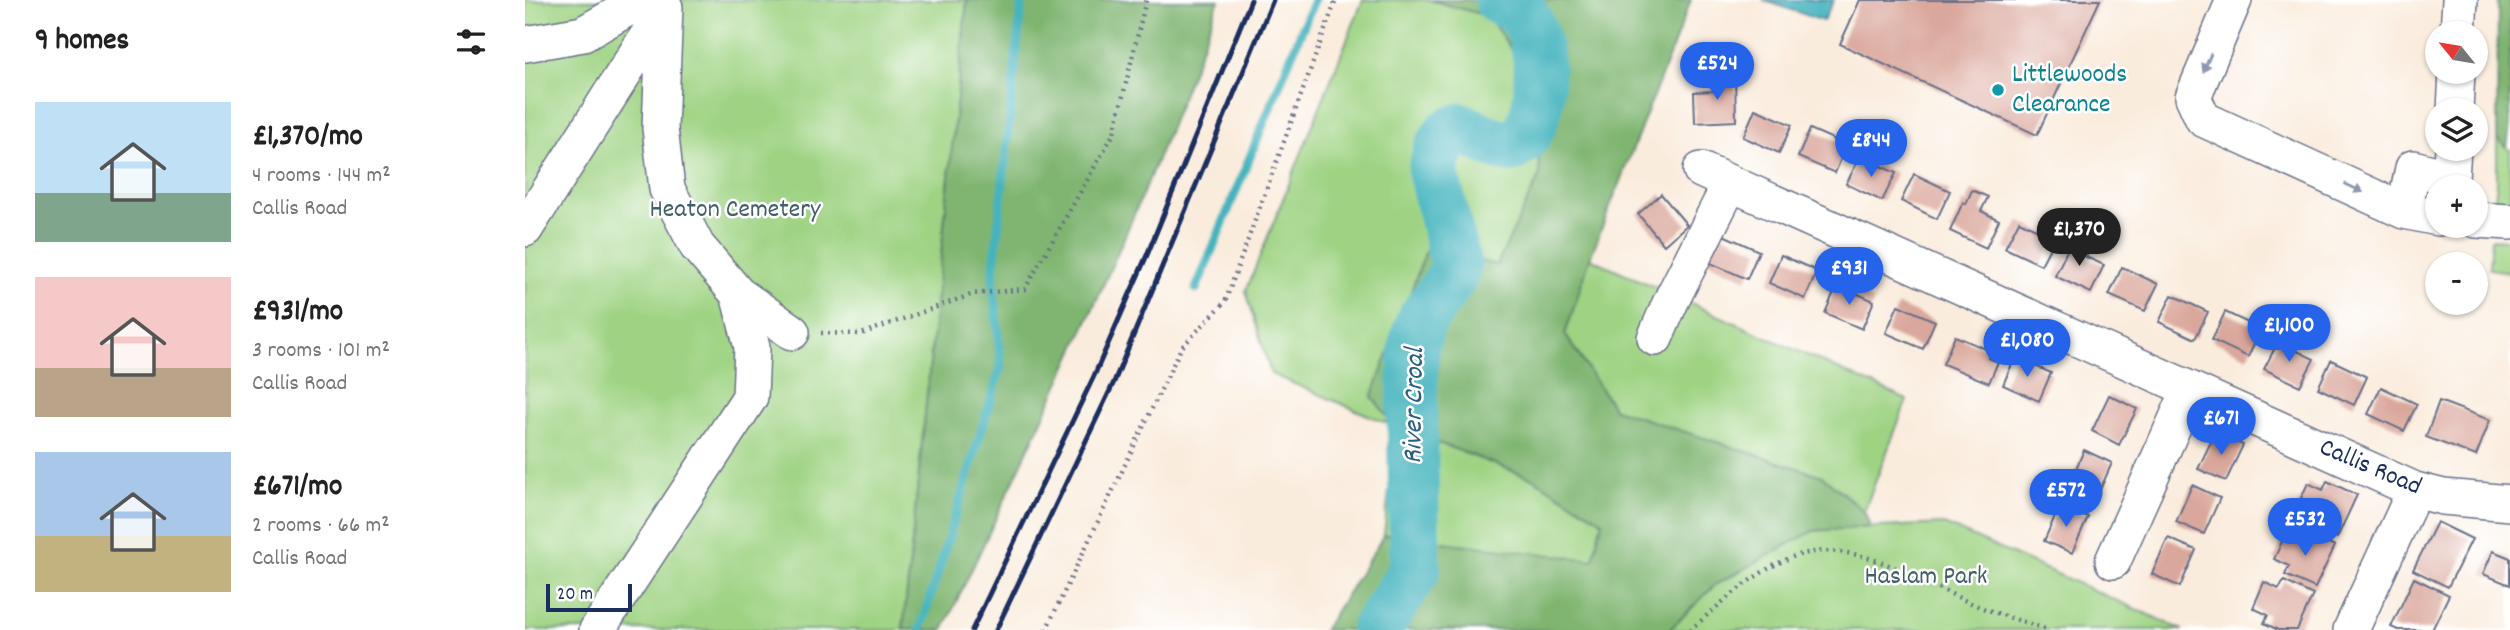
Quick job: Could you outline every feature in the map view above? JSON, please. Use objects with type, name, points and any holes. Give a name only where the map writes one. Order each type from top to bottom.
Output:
[{"type":"street","points":[[2234,0],[2193,97],[2203,119],[2421,214]]},
{"type":"street","points":[[2459,21],[2460,0]]},
{"type":"street","points":[[656,2],[660,128],[667,189],[697,246],[738,294],[792,332]]},
{"type":"street","points":[[525,44],[583,34],[656,2]]},
{"type":"street","points":[[525,229],[656,2]]},
{"type":"street","points":[[2421,214],[2413,168],[2451,178],[2452,161]]},
{"type":"street","name":"Callis Road","points":[[1655,338],[1715,177],[2415,490],[2443,497],[2510,503]]},
{"type":"street","points":[[2488,221],[2510,222]]},
{"type":"street","points":[[597,630],[750,397],[752,347],[738,294]]},
{"type":"street","points":[[2113,561],[2190,389]]},
{"type":"street","points":[[2351,630],[2415,490]]},
{"type":"path","points":[[792,332],[861,334],[973,294],[1025,289],[1114,133],[1146,0]]},
{"type":"path","points":[[1046,630],[1181,348],[1225,302],[1336,0]]},
{"type":"path","points":[[1690,630],[1750,580],[1791,558],[1826,550],[1882,562],[1964,601],[2047,630]]},
{"type":"green space","name":"Heaton Cemetery","points":[[525,0],[967,0],[903,630],[525,630]]},
{"type":"green space","points":[[967,0],[1219,0],[1189,81],[1123,240],[1053,397],[943,630],[903,630]]},
{"type":"green space","points":[[1363,0],[1430,0],[1488,16],[1532,79],[1540,175],[1497,266],[1396,427],[1271,374],[1246,291]]},
{"type":"green space","points":[[1430,0],[1691,0],[1590,258],[1565,334],[1614,409],[1822,476],[1864,511],[1871,527],[1813,531],[1716,584],[1669,630],[1324,630],[1384,535],[1593,560],[1602,521],[1534,479],[1396,427],[1372,397],[1427,248],[1497,265],[1540,175],[1532,79],[1488,16]]},
{"type":"green space","points":[[2498,0],[2510,0],[2510,123],[2507,147],[2497,139]]},
{"type":"green space","points":[[2497,139],[2510,150],[2510,206],[2494,206]]},
{"type":"green space","points":[[2491,239],[2510,240],[2510,272],[2489,269]]},
{"type":"green space","points":[[1590,258],[1907,400],[1864,511],[1822,476],[1614,409],[1565,334]]},
{"type":"green space","points":[[1396,427],[1534,479],[1602,521],[1593,561],[1384,535]]},
{"type":"green space","name":"Haslam Park","points":[[1944,524],[2183,630],[1669,630],[1716,584],[1814,530]]},
{"type":"water","points":[[1763,0],[1834,0],[1823,21]]},
{"type":"building","name":"Littlewoods Clearance","points":[[1860,0],[2100,0],[2037,135],[1840,44]]},
{"type":"building","points":[[1714,75],[1735,75],[1736,121],[1695,123],[1694,92],[1714,91]]},
{"type":"building","points":[[1755,109],[1792,125],[1779,153],[1743,137]]},
{"type":"building","points":[[1810,129],[1847,145],[1835,173],[1798,157]]},
{"type":"building","points":[[1860,157],[1896,173],[1882,201],[1846,184]]},
{"type":"building","points":[[1914,174],[1950,191],[1937,219],[1901,201]]},
{"type":"building","points":[[1972,190],[1988,197],[1981,211],[1999,220],[1986,248],[1950,231],[1963,202],[1966,204]]},
{"type":"building","points":[[1661,194],[1687,225],[1664,245],[1638,214]]},
{"type":"building","points":[[2019,221],[2055,238],[2041,265],[2005,248]]},
{"type":"building","points":[[1712,230],[1759,251],[1747,279],[1699,258]]},
{"type":"building","points":[[2072,240],[2090,248],[2086,257],[2104,265],[2091,293],[2055,276]]},
{"type":"building","points":[[1781,255],[1817,271],[1805,299],[1769,283]]},
{"type":"building","points":[[2122,267],[2158,284],[2145,311],[2109,295]]},
{"type":"building","points":[[1837,285],[1874,301],[1862,329],[1825,313]]},
{"type":"building","points":[[2172,295],[2208,312],[2195,339],[2159,322]]},
{"type":"building","points":[[1898,305],[1935,321],[1923,349],[1886,333]]},
{"type":"building","points":[[2225,312],[2261,329],[2248,357],[2212,340]]},
{"type":"building","points":[[1955,336],[1991,351],[1988,358],[1998,362],[1989,383],[1943,364]]},
{"type":"building","points":[[2278,342],[2314,359],[2300,386],[2264,369]]},
{"type":"building","points":[[2015,357],[2051,373],[2039,401],[2003,385]]},
{"type":"building","points":[[2331,360],[2367,377],[2354,405],[2318,388]]},
{"type":"building","points":[[2381,387],[2417,404],[2404,431],[2368,414]]},
{"type":"building","points":[[2109,395],[2137,409],[2119,445],[2092,431]]},
{"type":"building","points":[[2439,401],[2490,420],[2476,456],[2426,437]]},
{"type":"building","points":[[2215,433],[2243,445],[2226,481],[2198,469]]},
{"type":"building","points":[[2084,450],[2112,463],[2096,499],[2068,487]]},
{"type":"building","points":[[2327,481],[2357,495],[2337,538],[2307,524],[2311,515],[2296,509],[2308,483],[2323,490]]},
{"type":"building","points":[[2192,485],[2220,498],[2204,534],[2176,522]]},
{"type":"building","points":[[2060,505],[2088,517],[2072,553],[2044,541]]},
{"type":"building","points":[[2437,522],[2472,539],[2448,587],[2413,570]]},
{"type":"building","points":[[2305,532],[2335,546],[2315,588],[2285,575],[2289,566],[2274,559],[2286,533],[2301,540]]},
{"type":"building","points":[[2168,538],[2196,550],[2180,587],[2152,574]]},
{"type":"building","points":[[2493,551],[2510,558],[2510,585],[2483,574]]},
{"type":"building","points":[[2414,578],[2449,595],[2432,630],[2398,630],[2391,627]]},
{"type":"building","points":[[2284,581],[2313,595],[2297,630],[2278,630],[2264,623],[2268,615],[2253,608],[2264,582],[2279,589]]},
{"type":"waterway","points":[[920,630],[1001,367],[993,276],[1022,0]]},
{"type":"waterway","points":[[1196,289],[1314,0]]},
{"type":"waterway","name":"River Croal","points":[[1376,630],[1415,569],[1412,411],[1414,344],[1421,321],[1453,275],[1456,264],[1433,172],[1438,151],[1448,134],[1461,128],[1499,145],[1511,147],[1528,131],[1537,102],[1539,70],[1530,26],[1521,13],[1500,0]]},
{"type":"railway","points":[[972,630],[1094,376],[1147,255],[1251,0]]},
{"type":"railway","points":[[996,630],[1114,382],[1273,0]]},
{"type":"place","name":"Littlewoods Clearance","points":[[1998,90]]}]
